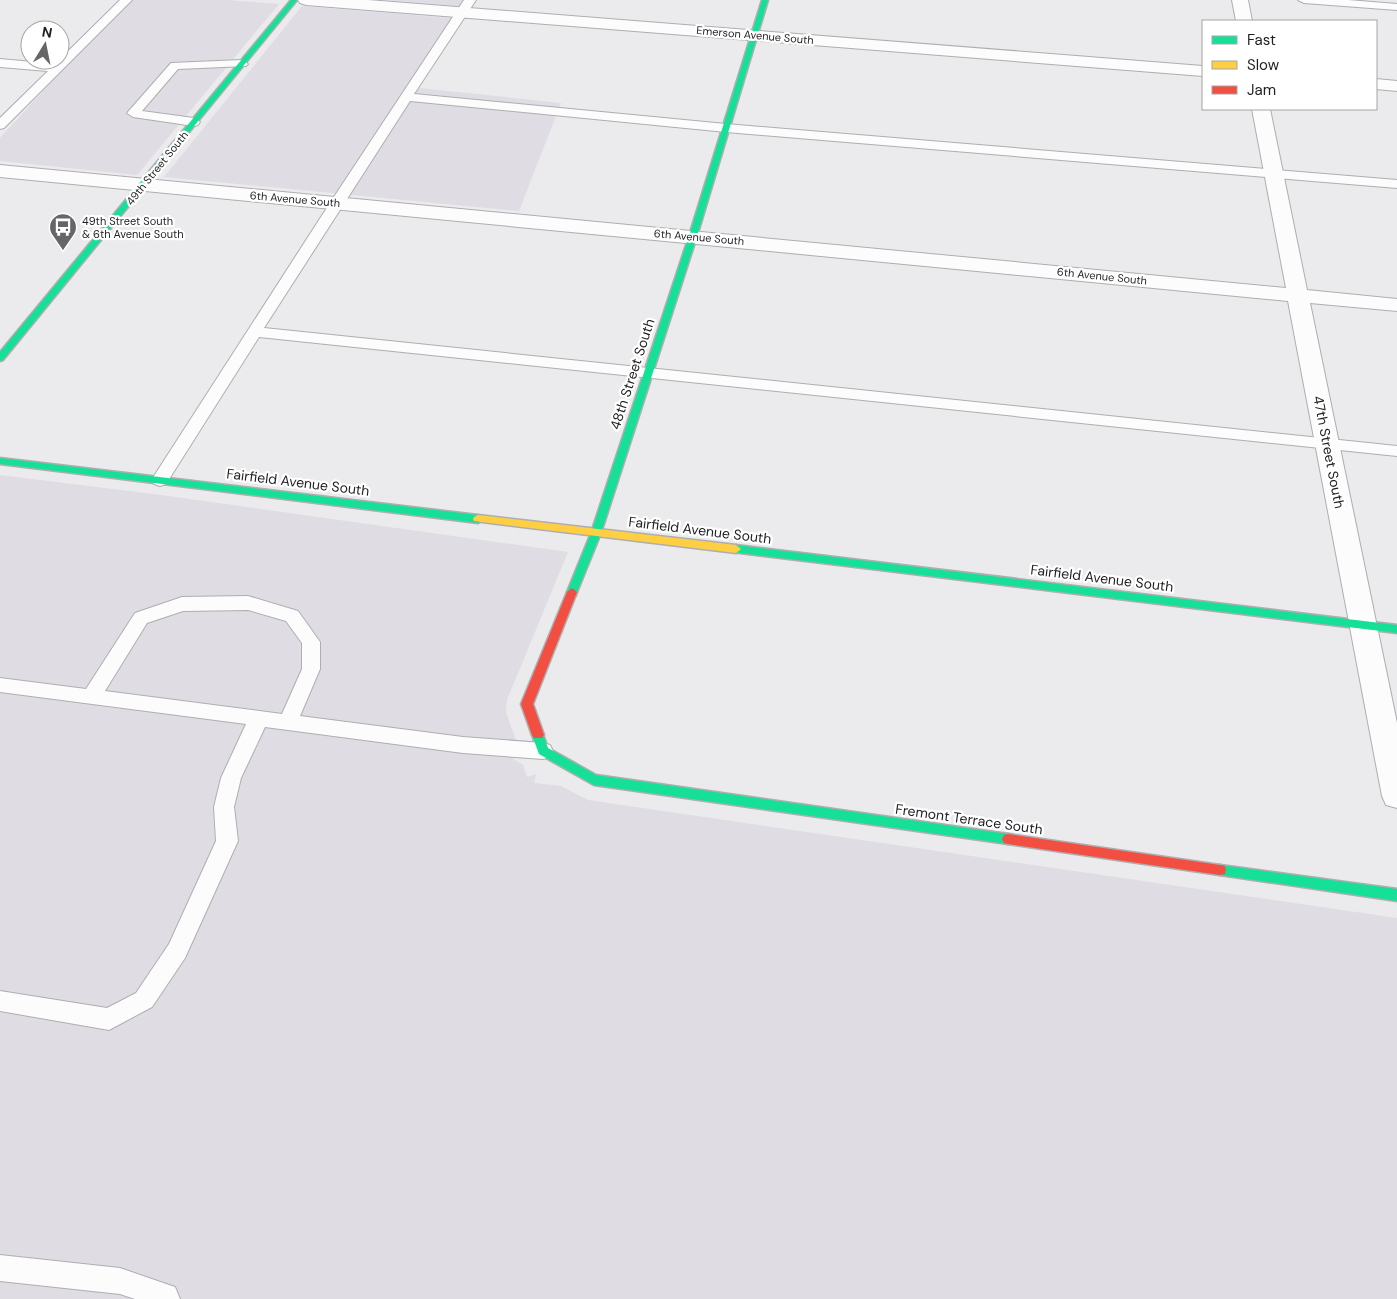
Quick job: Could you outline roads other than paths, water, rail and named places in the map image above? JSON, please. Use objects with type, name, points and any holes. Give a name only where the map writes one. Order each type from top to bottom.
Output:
[{"type":"street","name":"49th Street South","points":[[0,358],[294,0]]},
{"type":"street","name":"Emerson Avenue South","points":[[306,0],[467,6],[755,35],[1202,71]]},
{"type":"street","name":"48th Street South","points":[[543,751],[527,704],[596,533],[693,236],[766,0]]},
{"type":"street","points":[[1240,0],[1244,20]]},
{"type":"street","points":[[1377,84],[1397,86]]},
{"type":"street","name":"47th Street South","points":[[1261,110],[1397,796]]},
{"type":"street","name":"6th Avenue South","points":[[0,171],[1397,305]]},
{"type":"street","name":"Fairfield Avenue South","points":[[0,461],[1397,629]]},
{"type":"street","name":"Fremont Terrace South","points":[[543,751],[594,780],[1397,896]]},
{"type":"lane","points":[[70,55],[126,0]]},
{"type":"lane","points":[[1304,0],[1397,6]]},
{"type":"lane","points":[[160,480],[254,332],[467,6]]},
{"type":"lane","points":[[0,63],[20,65]]},
{"type":"lane","points":[[194,122],[133,113],[175,66],[242,64]]},
{"type":"lane","points":[[0,125],[55,70]]},
{"type":"lane","points":[[406,98],[726,128],[1397,184]]},
{"type":"lane","points":[[254,332],[1397,451]]},
{"type":"lane","points":[[91,697],[141,618],[182,604],[248,604],[292,616],[311,642],[311,669],[288,722]]},
{"type":"lane","points":[[0,685],[463,746],[543,751]]},
{"type":"lane","points":[[0,1000],[109,1019],[144,1000],[177,951],[227,842],[224,807],[231,778],[260,718]]},
{"type":"lane","points":[[0,1268],[120,1280],[166,1296],[167,1299]]},
{"type":"place","name":"49th Street South & 6th Avenue South","points":[[63,251]]}]
